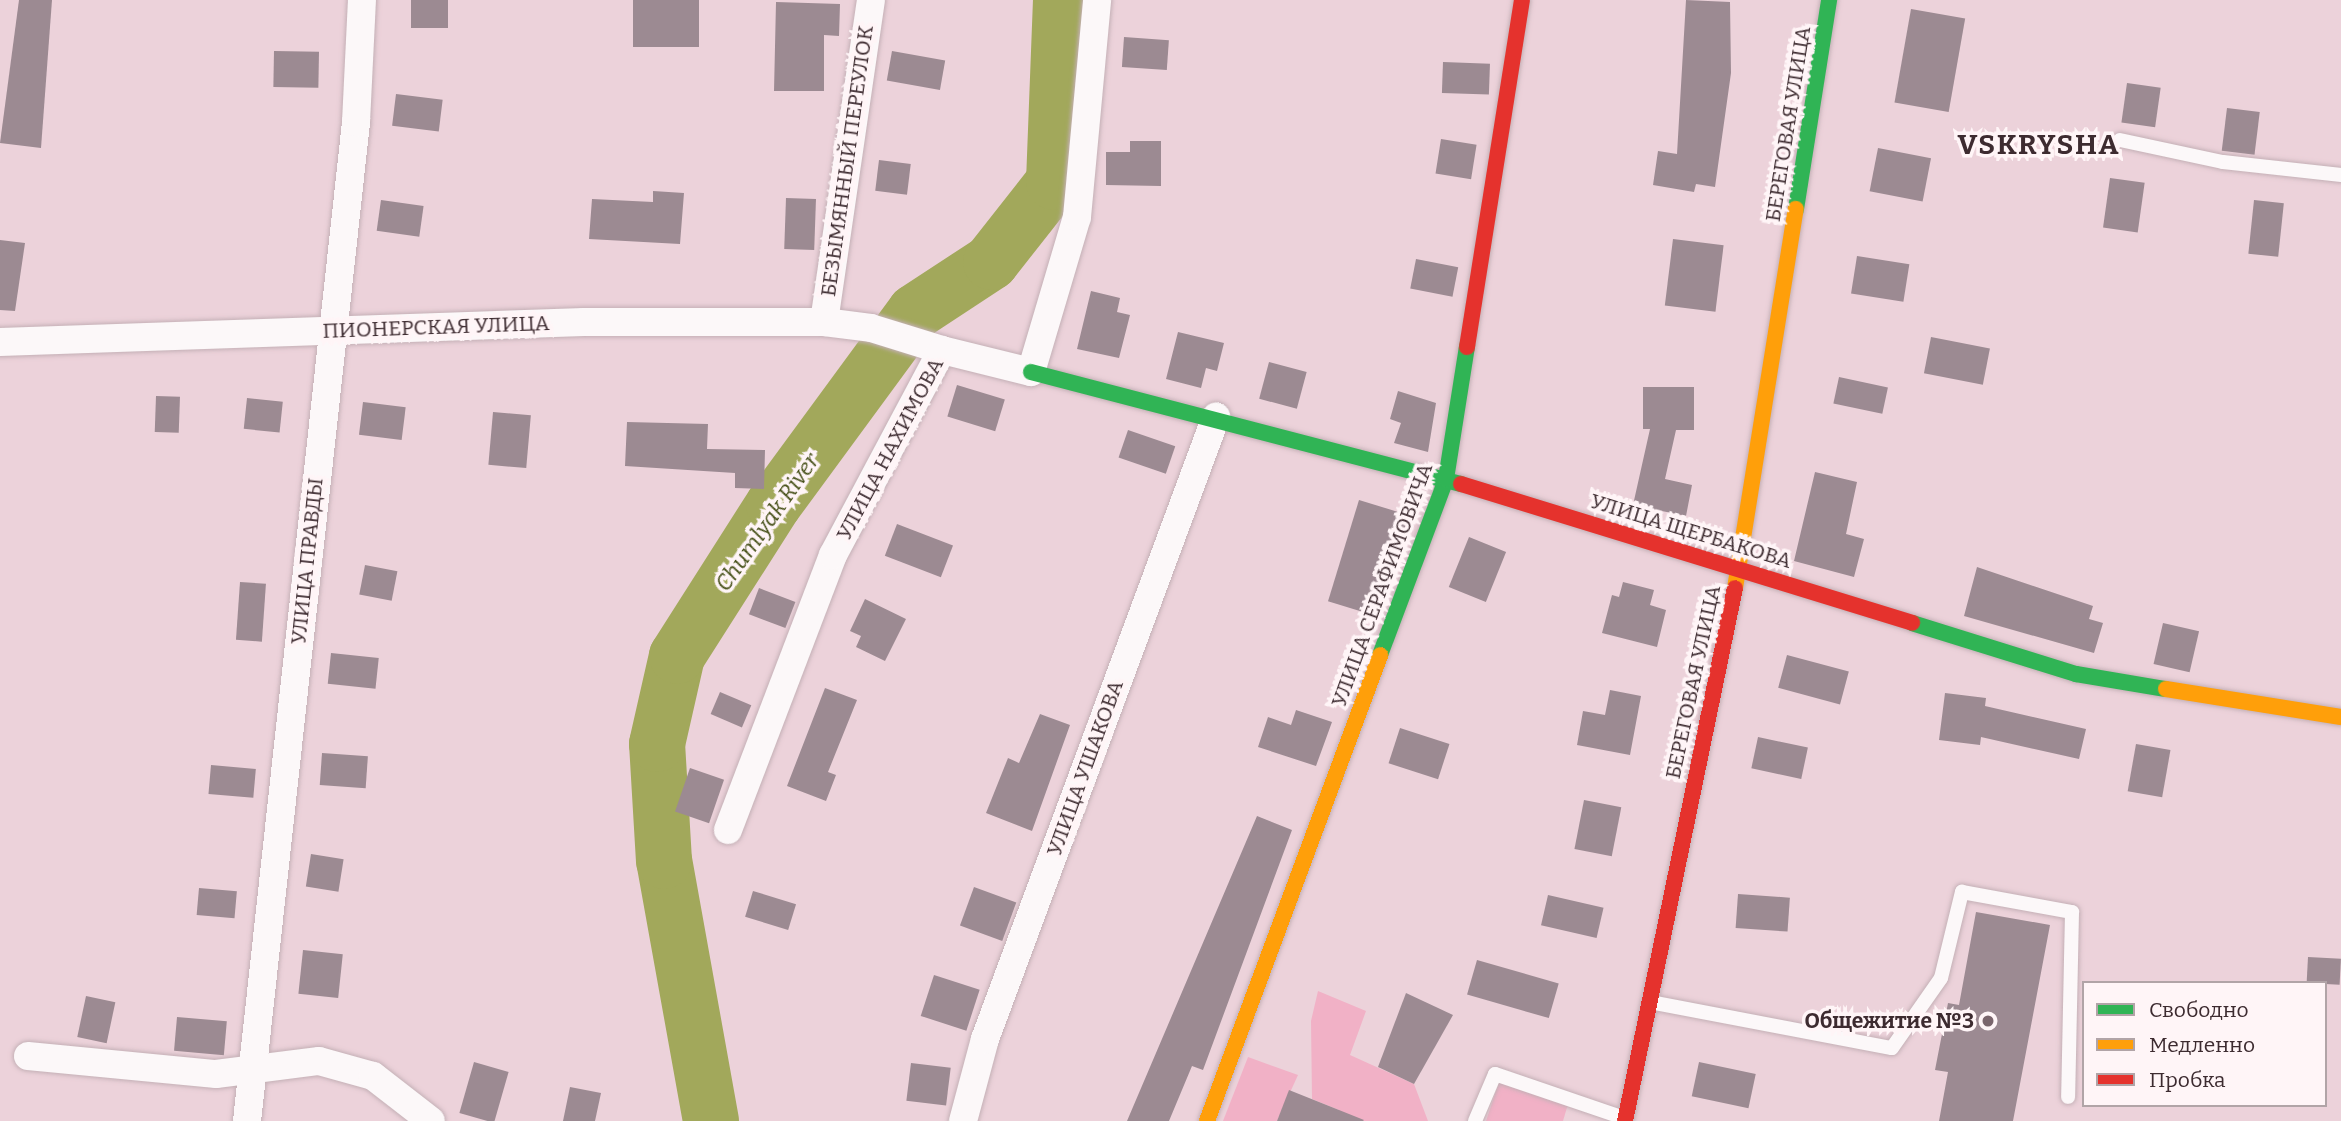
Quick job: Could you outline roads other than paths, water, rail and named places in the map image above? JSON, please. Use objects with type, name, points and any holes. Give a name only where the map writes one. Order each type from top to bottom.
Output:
[{"type":"street","name":"УЛИЦА ПРАВДЫ","points":[[247,1121],[356,122],[362,0]]},
{"type":"street","name":"БЕЗЫМЯННЫЙ ПЕРЕУЛОК","points":[[824,322],[871,0]]},
{"type":"street","points":[[1031,372],[1077,217],[1097,0]]},
{"type":"street","name":"УЛИЦА СЕРАФИМОВИЧА","points":[[1207,1121],[1446,479],[1522,0]]},
{"type":"street","name":"БЕРЕГОВАЯ УЛИЦА","points":[[1625,1120],[1739,568],[1829,0]]},
{"type":"street","name":"ПИОНЕРСКАЯ УЛИЦА","points":[[0,342],[333,331],[824,322],[872,328],[943,350]]},
{"type":"street","name":"УЛИЦА НАХИМОВА","points":[[728,830],[833,555],[943,350],[1031,372]]},
{"type":"street","name":"УЛИЦА ЩЕРБАКОВА","points":[[1031,372],[1216,417],[1446,479],[2076,674],[2341,717]]},
{"type":"street","name":"УЛИЦА УШАКОВА","points":[[963,1121],[989,1027],[1216,417]]},
{"type":"street","points":[[28,1056],[216,1074],[252,1067],[319,1061],[373,1076],[431,1121]]},
{"type":"lane","points":[[2120,140],[2223,162],[2341,175]]},
{"type":"lane","points":[[1648,1001],[1892,1048],[1941,978],[1962,891],[2072,912],[2068,1097]]},
{"type":"lane","points":[[1475,1121],[1495,1074],[1625,1120]]},
{"type":"waterway","name":"Chumlyak River","points":[[711,1121],[664,861],[657,744],[677,656],[774,504],[915,312],[991,262],[1054,182],[1061,0]]},
{"type":"place","name":"Общежитие №3","points":[[1988,1021]]},
{"type":"district","name":"VSKRYSHA","points":[[2039,145]]}]
